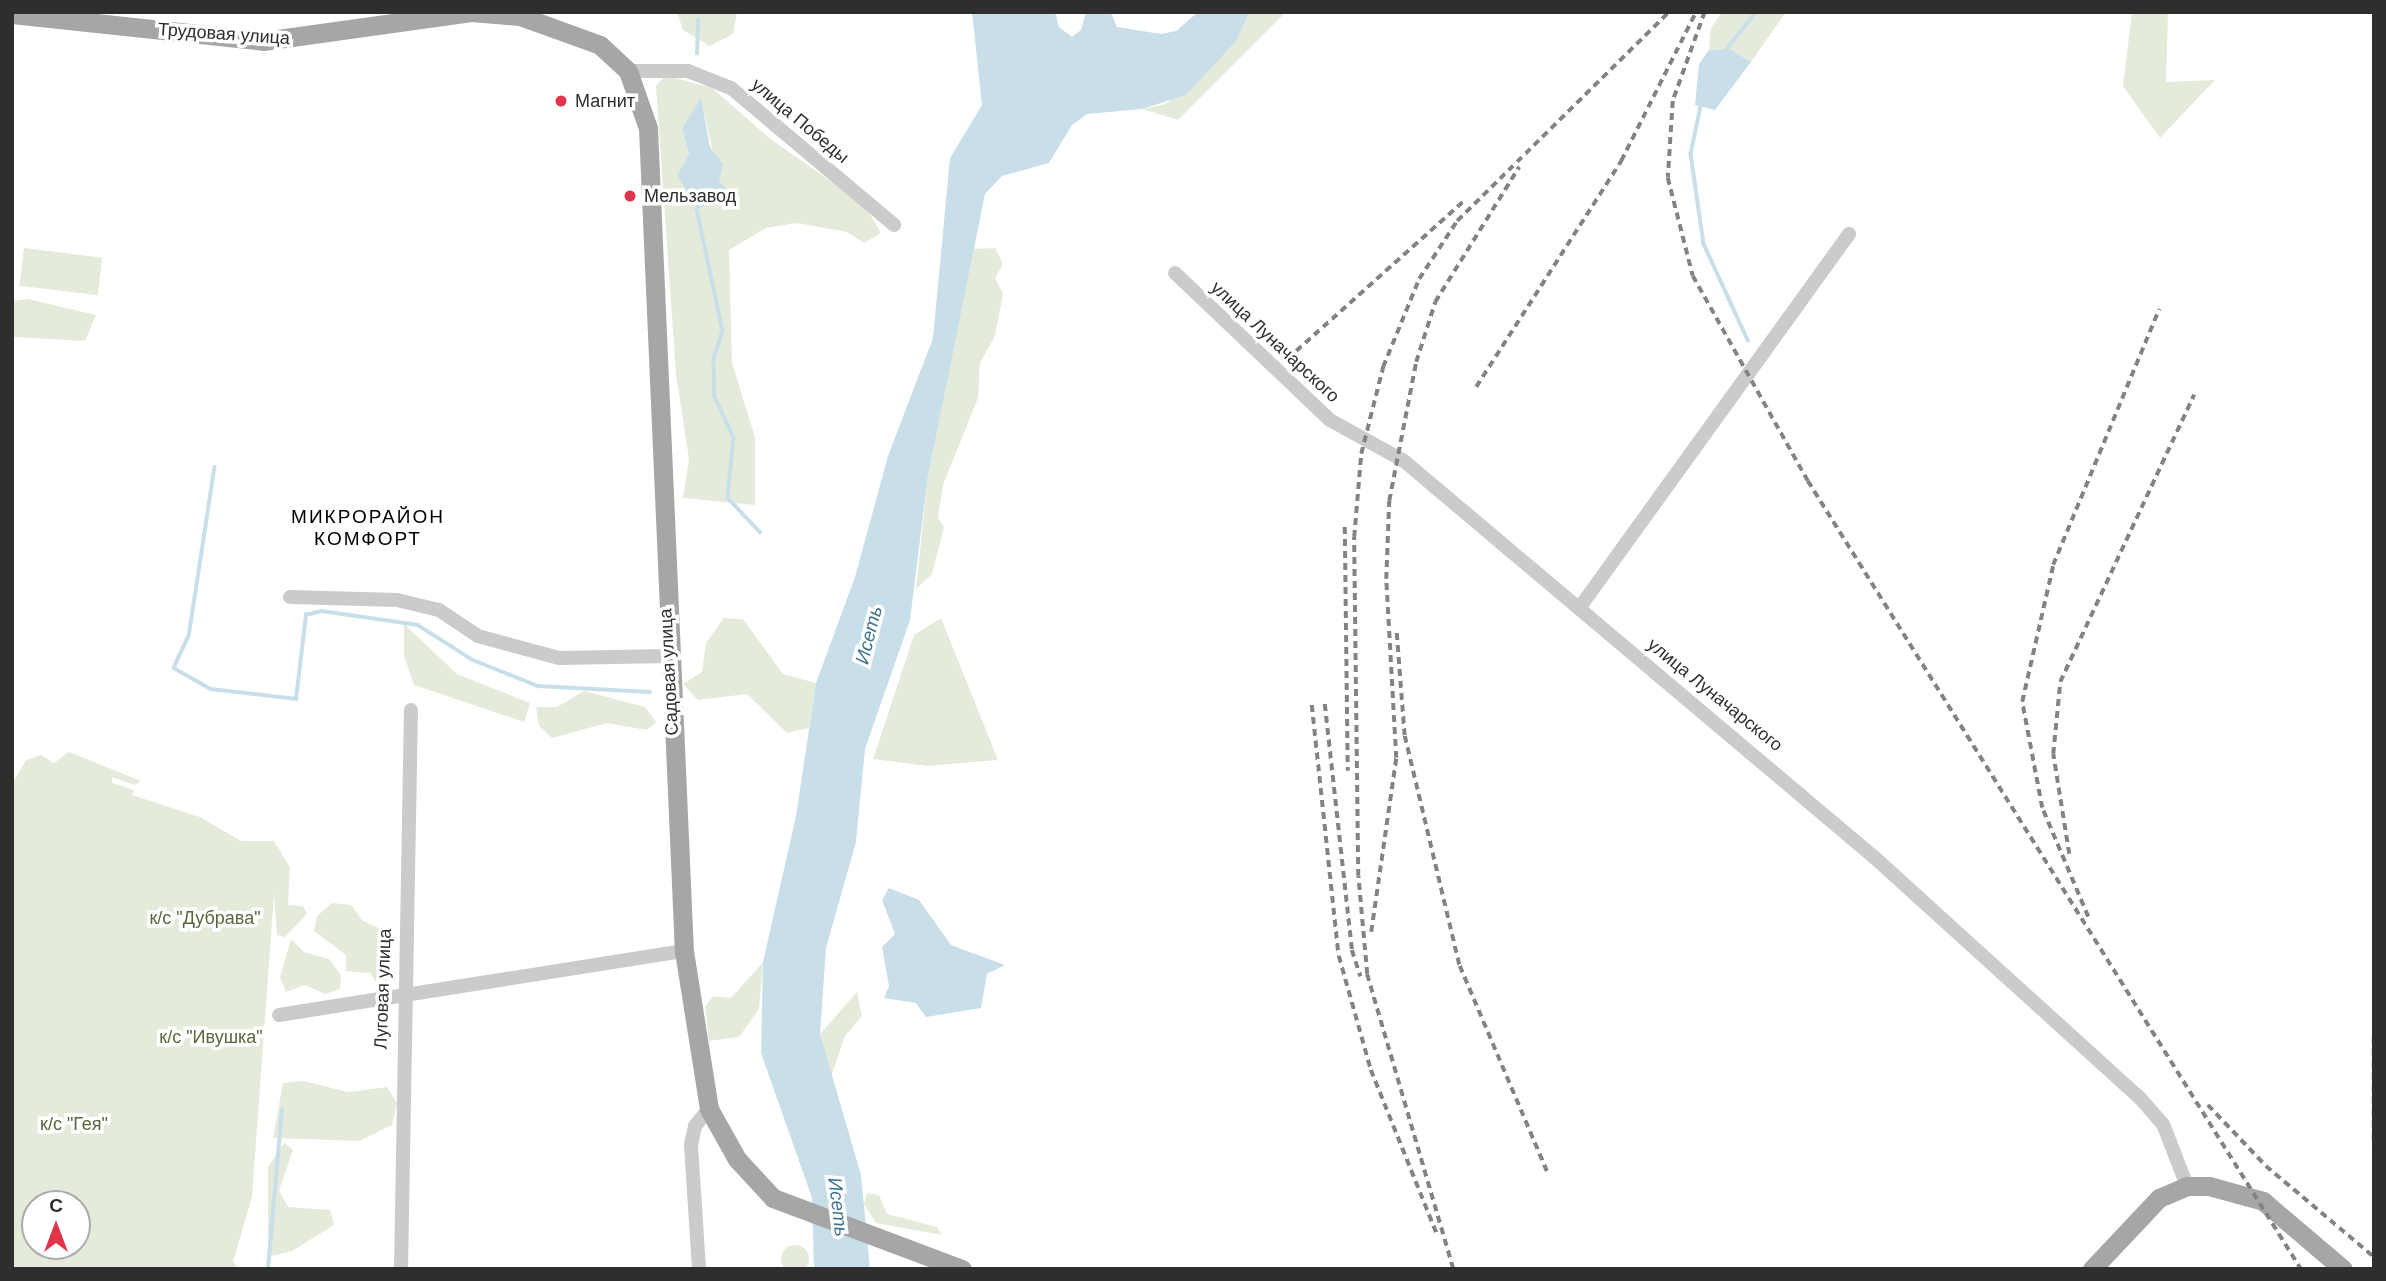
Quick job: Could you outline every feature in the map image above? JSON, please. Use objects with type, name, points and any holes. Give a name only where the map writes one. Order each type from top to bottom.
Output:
[{"type":"main road","name":"Трудовая улица","points":[[12,14],[263,41],[471,12],[520,16],[600,46],[628,71]]},
{"type":"main road","name":"Садовая улица","points":[[628,71],[648,128],[668,656],[684,951],[709,1109]]},
{"type":"main road","points":[[709,1109],[756,1182],[796,1211],[888,1236],[962,1269]]},
{"type":"main road","points":[[2092,1269],[2133,1219],[2187,1186],[2233,1188],[2263,1201],[2343,1269]]},
{"type":"street","name":"улица Победы","points":[[628,71],[688,71],[731,88],[894,225]]},
{"type":"street","points":[[1580,607],[1849,234]]},
{"type":"street","name":"улица Луначарского","points":[[1175,273],[1330,420],[1404,461],[1754,750],[2140,1098],[2163,1124],[2187,1186]]},
{"type":"street","points":[[290,597],[418,605],[439,610],[478,636],[559,659],[668,656]]},
{"type":"street","name":"Луговая улица","points":[[401,1269],[402,996],[411,710]]},
{"type":"street","points":[[279,1015],[684,951]]},
{"type":"street","points":[[699,1269],[691,1145],[695,1126],[709,1109]]},
{"type":"green space","points":[[677,12],[737,12],[733,34],[710,46],[683,30]]},
{"type":"green space","points":[[1250,12],[1286,12],[1178,120],[1142,109],[1166,104],[1236,41]]},
{"type":"green space","points":[[1722,12],[1786,12],[1751,62],[1730,49],[1709,50],[1711,28]]},
{"type":"green space","points":[[2132,12],[2168,12],[2166,82],[2215,80],[2160,138],[2123,86]]},
{"type":"green space","points":[[665,75],[712,88],[773,141],[864,204],[881,233],[864,243],[847,232],[797,223],[766,228],[729,250],[732,363],[755,437],[755,505],[683,498],[689,459],[676,375],[656,86]],"holes":[[[701,98],[719,181],[726,190],[708,195],[677,175],[689,154],[682,129]]]},
{"type":"green space","points":[[24,248],[102,258],[98,295],[19,286]]},
{"type":"green space","points":[[995,248],[1003,264],[995,278],[1003,294],[995,336],[980,363],[978,398],[943,485],[938,518],[944,527],[932,574],[916,589],[928,476],[973,249]]},
{"type":"green space","points":[[28,299],[96,315],[85,341],[12,337],[12,301]]},
{"type":"green space","points":[[724,618],[743,619],[783,674],[816,683],[809,728],[787,733],[747,694],[698,700],[683,684],[702,672],[706,643]]},
{"type":"green space","points":[[941,618],[998,760],[928,766],[873,759],[914,635]]},
{"type":"green space","points":[[404,624],[457,674],[530,703],[524,722],[414,685],[404,656]]},
{"type":"green space","points":[[584,691],[645,707],[656,722],[647,730],[607,723],[552,738],[539,726],[536,707],[557,707]]},
{"type":"green space","points":[[69,752],[141,781],[135,785],[112,777],[112,783],[134,790],[132,795],[200,817],[241,841],[274,841],[290,867],[288,905],[303,906],[307,914],[285,937],[277,935],[274,894],[252,1197],[233,1262],[240,1269],[12,1269],[12,784],[26,760],[41,755],[54,763]]},
{"type":"green space","points":[[332,903],[351,905],[363,921],[392,934],[389,987],[379,987],[370,973],[346,971],[346,955],[314,931],[317,916]]},
{"type":"green space","points":[[291,939],[304,952],[329,959],[341,975],[340,989],[325,994],[305,985],[286,992],[280,977]]},
{"type":"green space","points":[[763,962],[759,1009],[739,1037],[709,1041],[705,1007],[713,996],[731,998]]},
{"type":"green space","points":[[857,992],[862,1016],[845,1036],[829,1082],[820,1034]]},
{"type":"green space","points":[[303,1081],[348,1092],[387,1087],[397,1103],[392,1125],[360,1141],[273,1138],[283,1083]]},
{"type":"green space","points":[[284,1143],[293,1150],[279,1190],[288,1207],[330,1210],[334,1225],[292,1251],[268,1257],[268,1167]]},
{"type":"green space","points":[[867,1193],[879,1195],[887,1214],[937,1227],[942,1235],[876,1223],[864,1204]]},
{"type":"green space","points":[[795,1245],[805,1249],[809,1259],[805,1269],[795,1273],[785,1269],[781,1259],[785,1249]]},
{"type":"water","name":"Исеть","points":[[972,12],[1055,12],[1059,27],[1072,37],[1081,30],[1086,12],[1111,12],[1117,27],[1161,34],[1176,31],[1198,12],[1250,12],[1236,41],[1186,95],[1142,109],[1087,114],[1072,125],[1049,163],[1002,176],[985,194],[928,476],[910,620],[865,749],[856,842],[826,948],[820,1034],[861,1175],[870,1269],[814,1269],[812,1198],[761,1053],[763,962],[796,816],[816,683],[855,577],[888,456],[933,338],[950,158],[982,105]]},
{"type":"water","points":[[1730,49],[1751,62],[1715,110],[1695,105],[1699,64],[1709,50]]},
{"type":"water","points":[[701,97],[710,147],[723,164],[719,181],[727,190],[709,195],[707,205],[697,209],[677,175],[689,154],[682,129]]},
{"type":"water","points":[[889,888],[919,900],[951,945],[1005,965],[987,974],[981,1008],[926,1017],[916,1003],[884,998],[889,986],[882,947],[895,934],[882,900]]},
{"type":"waterway","points":[[1725,51],[1756,12]]},
{"type":"waterway","points":[[697,54],[698,20]]},
{"type":"waterway","points":[[1702,102],[1691,154],[1704,244],[1748,340]]},
{"type":"waterway","points":[[697,209],[723,331],[714,358],[715,397],[734,438],[728,498],[760,532]]},
{"type":"waterway","points":[[215,467],[189,636],[174,668],[211,689],[296,699],[306,615],[322,611],[418,625],[473,660],[538,686],[650,692]]},
{"type":"waterway","points":[[268,1269],[282,1110]]},
{"type":"railway","points":[[1453,1269],[1367,974],[1358,876],[1354,537],[1361,454],[1383,367],[1419,279],[1457,221],[1669,12]]},
{"type":"railway","points":[[1476,387],[1621,161],[1696,12]]},
{"type":"railway","points":[[1705,12],[1673,101],[1668,178],[1693,276],[1808,481],[2301,1269]]},
{"type":"railway","points":[[1371,932],[1396,758],[1386,579],[1389,501],[1416,362],[1435,302],[1519,167]]},
{"type":"railway","points":[[1296,351],[1466,199]]},
{"type":"railway","points":[[2088,917],[2042,808],[2022,702],[2053,565],[2159,309]]},
{"type":"railway","points":[[2069,854],[2053,754],[2060,682],[2194,395]]},
{"type":"railway","points":[[1345,527],[1348,771]]},
{"type":"railway","points":[[1397,633],[1405,736],[1460,966],[1547,1171]]},
{"type":"railway","points":[[1325,704],[1352,950],[1361,977]]},
{"type":"railway","points":[[1312,705],[1339,956],[1371,1070],[1437,1234]]},
{"type":"railway","points":[[2374,1037],[2374,1146]]},
{"type":"railway","points":[[2208,1105],[2266,1166],[2374,1257]]},
{"type":"place","name":"Магнит","points":[[561,101]]},
{"type":"place","name":"Мельзавод","points":[[630,196]]},
{"type":"district","name":"МИКРОРАЙОН КОМФОРТ","points":[[368,528]]},
{"type":"park label","name":"к/с \"Дубрава\"","points":[[205,918]]},
{"type":"park label","name":"к/с \"Ивушка\"","points":[[211,1037]]},
{"type":"park label","name":"к/с \"Гея\"","points":[[74,1124]]}]
